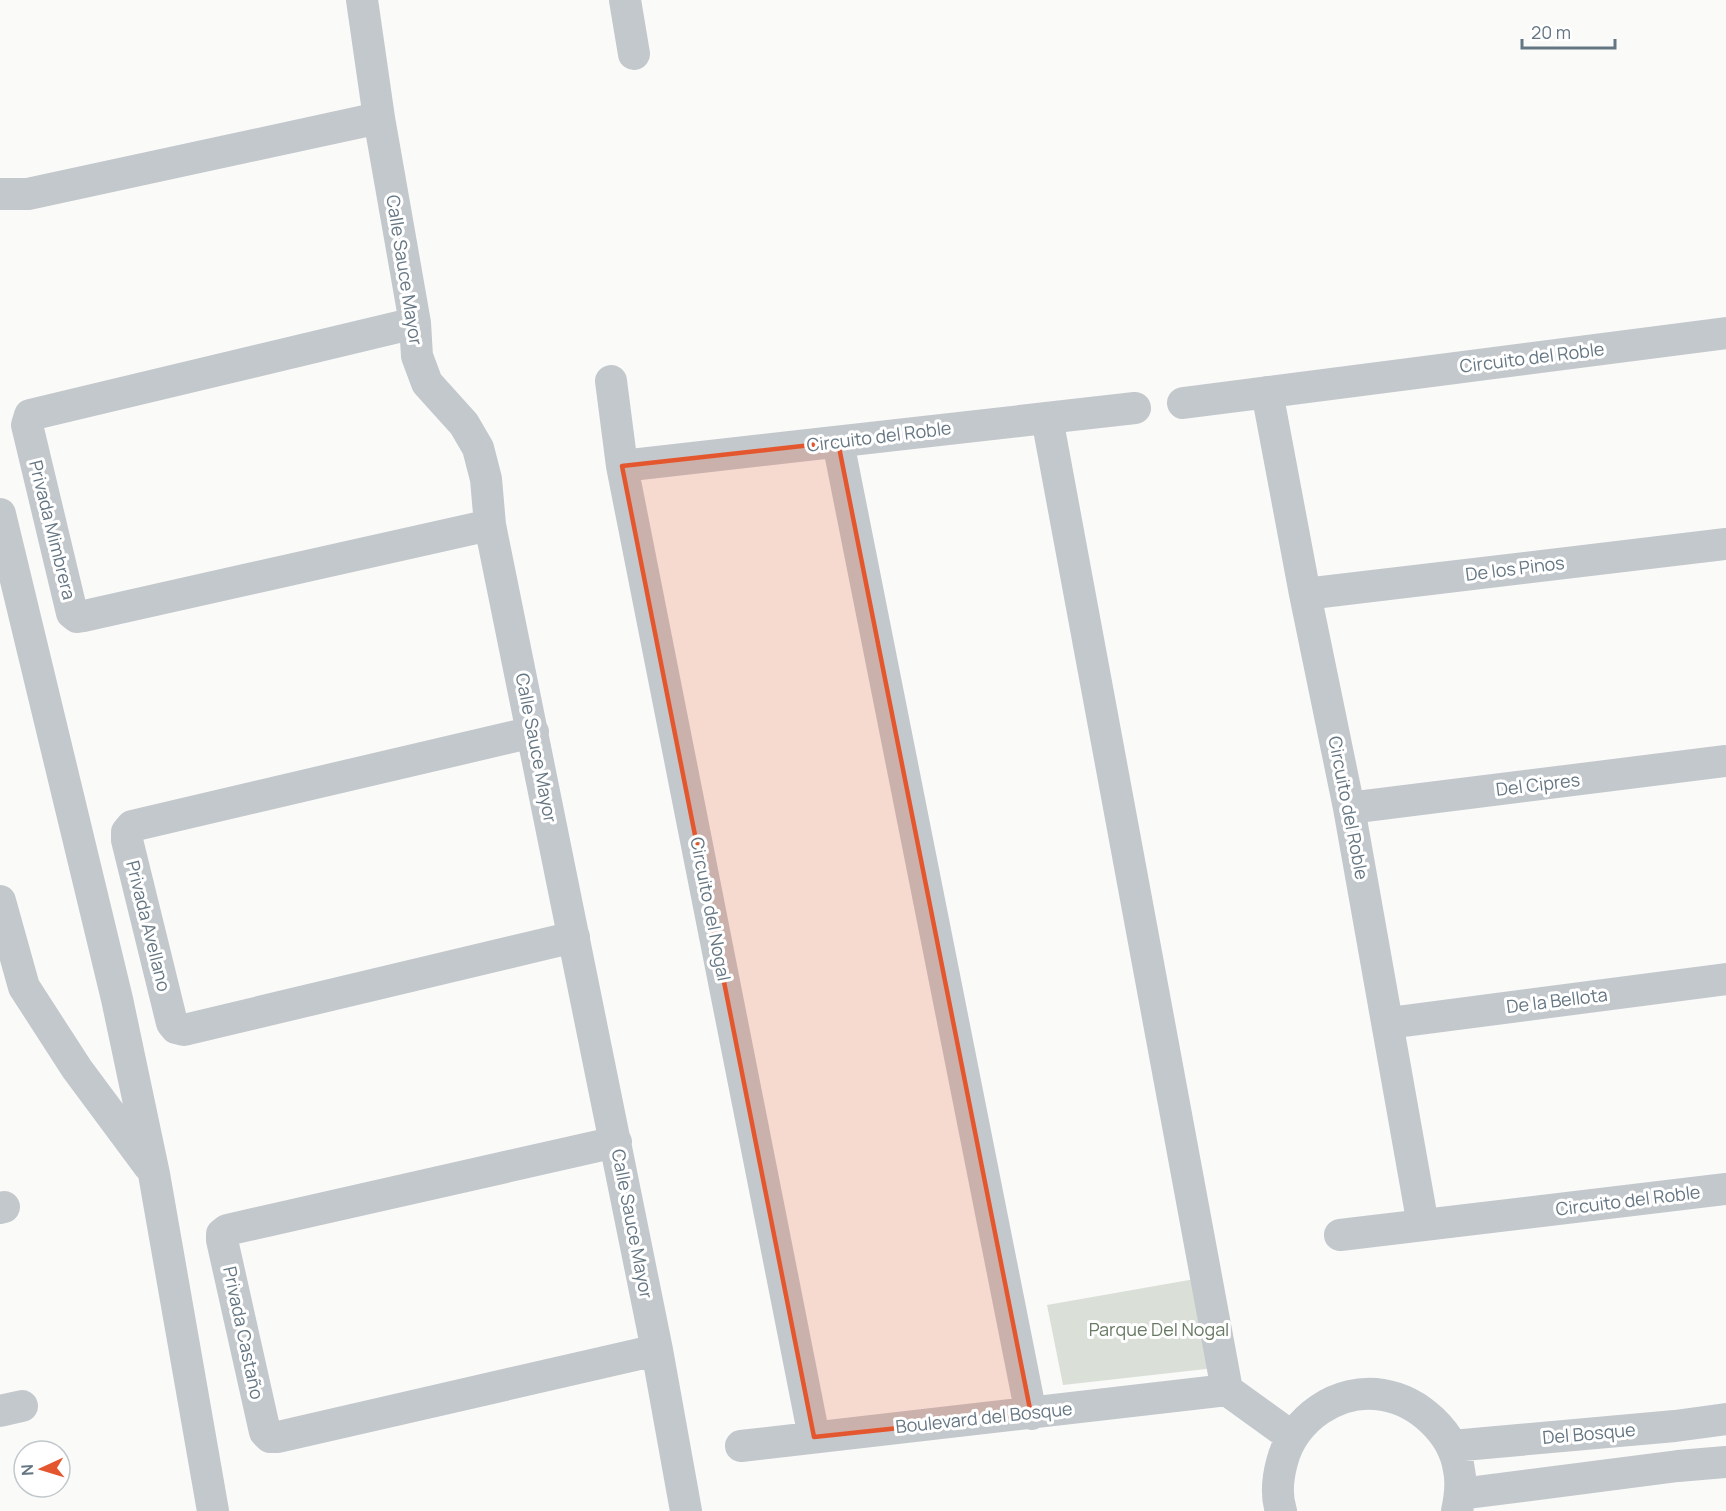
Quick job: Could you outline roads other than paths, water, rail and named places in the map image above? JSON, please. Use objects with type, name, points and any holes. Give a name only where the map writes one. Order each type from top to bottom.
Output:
[{"type":"street","name":"Calle Sauce Mayor","points":[[362,0],[379,118],[415,323],[417,356],[427,383],[464,424],[478,448],[486,479],[490,525],[616,1142],[686,1511]]},
{"type":"street","points":[[625,0],[634,54]]},
{"type":"street","points":[[0,194],[28,194],[379,118]]},
{"type":"street","name":"Privada Mimbrera","points":[[415,323],[30,415],[27,425],[72,613],[77,617],[84,616],[490,525]]},
{"type":"street","name":"Circuito del Roble","points":[[1183,404],[1726,333]]},
{"type":"street","name":"Circuito del Nogal","points":[[611,381],[622,466],[814,1437]]},
{"type":"street","name":"Circuito del Roble","points":[[1267,392],[1349,808],[1389,1023],[1423,1225]]},
{"type":"street","name":"Circuito del Roble","points":[[622,466],[1135,408]]},
{"type":"street","points":[[1047,418],[1227,1390],[1292,1437]]},
{"type":"street","points":[[838,442],[1031,1414]]},
{"type":"street","points":[[0,514],[117,999],[154,1174],[213,1511]]},
{"type":"street","name":"De los Pinos","points":[[1305,594],[1726,544]]},
{"type":"street","name":"Privada Avellano","points":[[533,732],[132,826],[127,832],[127,840],[172,1023],[176,1028],[184,1030],[574,937]]},
{"type":"street","name":"Del Cipres","points":[[1349,808],[1726,761]]},
{"type":"street","points":[[0,901],[24,987],[77,1069],[154,1174]]},
{"type":"street","name":"De la Bellota","points":[[1389,1023],[1726,979]]},
{"type":"street","name":"Privada Castaño","points":[[616,1142],[227,1230],[222,1234],[222,1240],[265,1432],[270,1437],[657,1350]]},
{"type":"street","name":"Circuito del Roble","points":[[1340,1235],[1726,1189]]},
{"type":"street","name":"Boulevard del Bosque","points":[[741,1446],[1227,1390]]},
{"type":"street","points":[[1281,1511],[1278,1476],[1285,1448],[1301,1424],[1324,1405],[1352,1395],[1382,1395],[1410,1404],[1435,1422],[1452,1446],[1459,1470],[1458,1502],[1667,1467],[1726,1462]]},
{"type":"street","name":"Del Bosque","points":[[1452,1446],[1675,1426],[1726,1419]]},
{"type":"park label","name":"Parque Del Nogal","points":[[1159,1330]]}]
